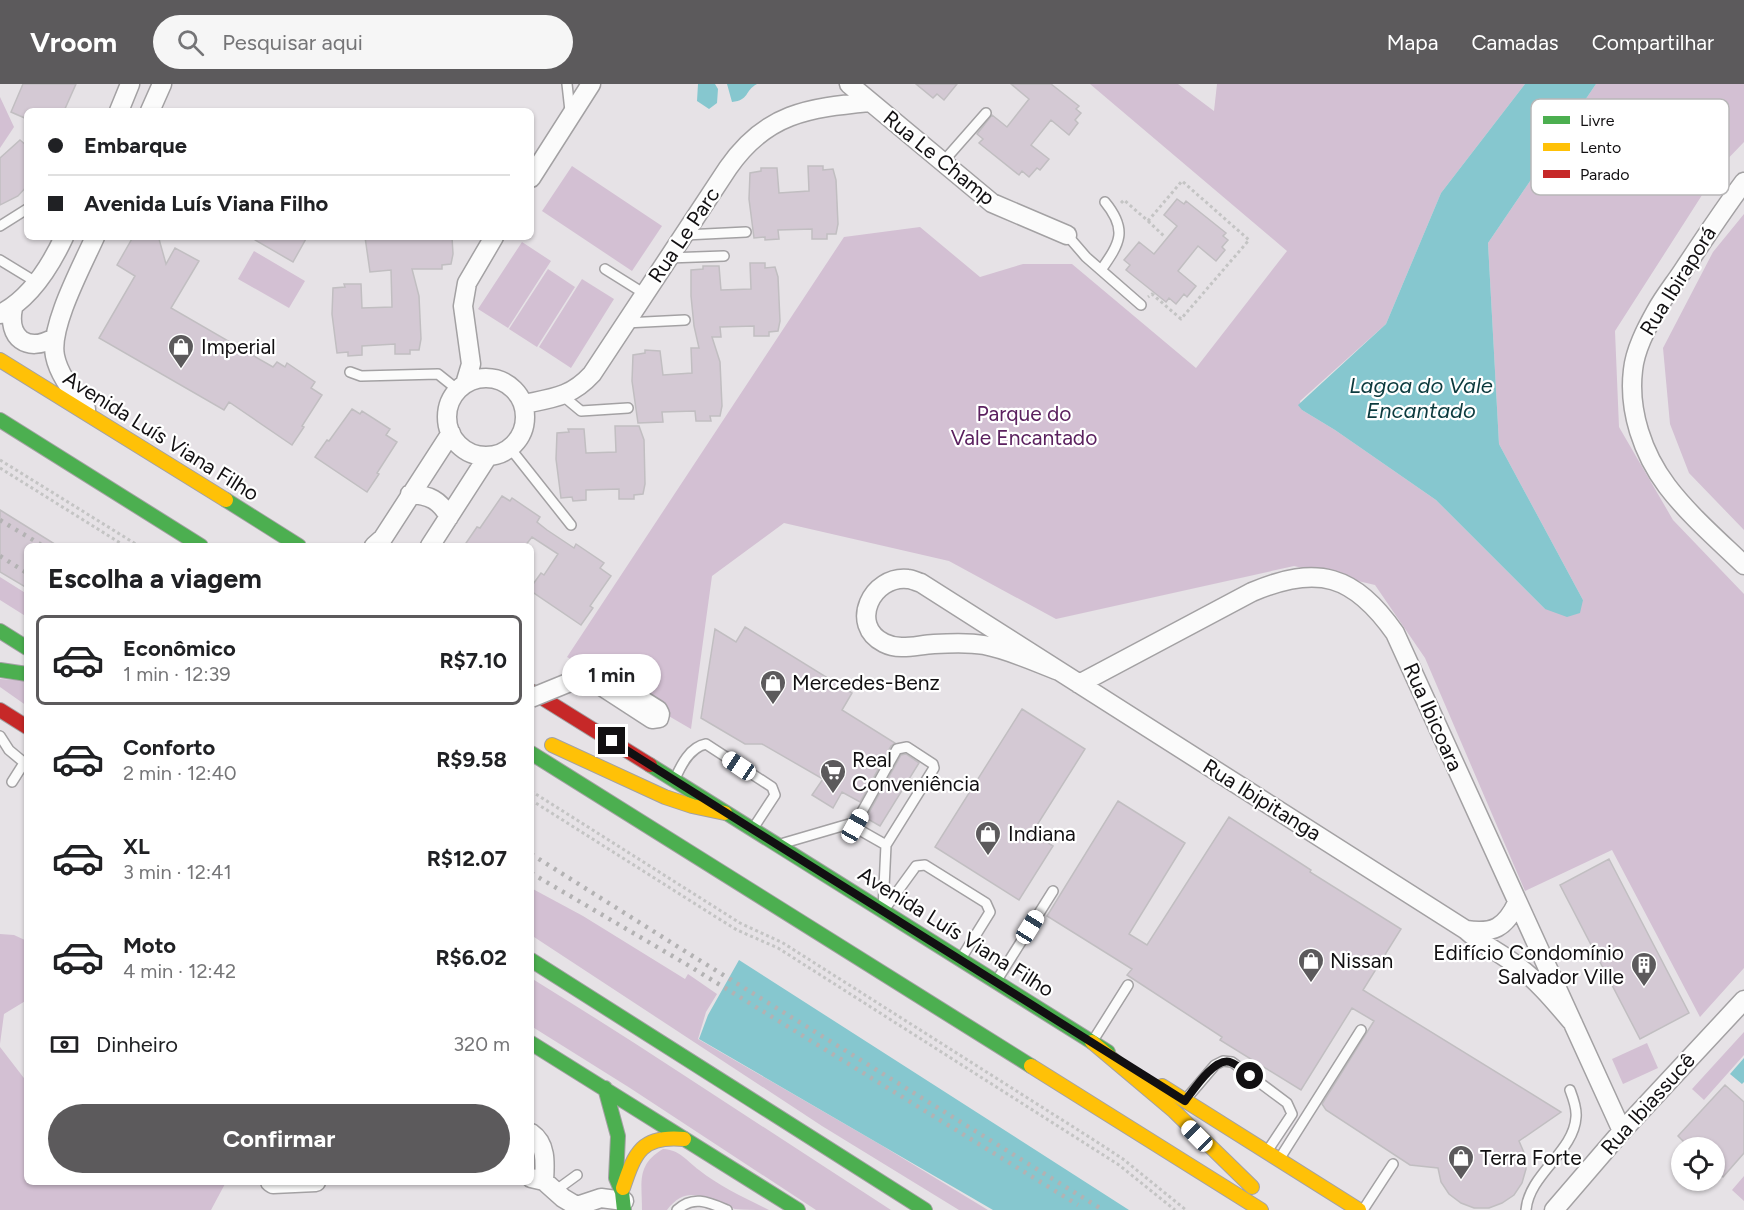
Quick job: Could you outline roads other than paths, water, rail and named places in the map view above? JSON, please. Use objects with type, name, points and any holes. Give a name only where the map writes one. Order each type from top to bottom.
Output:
[{"type":"main road","name":"Avenida Luís Viana Filho","points":[[0,360],[294,543]]},
{"type":"main road","points":[[0,420],[196,543]]},
{"type":"main road","points":[[0,631],[24,646]]},
{"type":"main road","points":[[0,670],[24,674]]},
{"type":"main road","name":"Avenida Luís Viana Filho","points":[[534,693],[1361,1210]]},
{"type":"main road","points":[[0,710],[24,725]]},
{"type":"main road","points":[[541,740],[665,798],[725,813]]},
{"type":"main road","points":[[534,755],[1265,1206]]},
{"type":"main road","points":[[534,962],[925,1210]]},
{"type":"main road","points":[[1092,1042],[1174,1111],[1265,1206]]},
{"type":"main road","points":[[534,1045],[792,1208]]},
{"type":"main road","points":[[605,1088],[618,1137],[616,1178],[623,1201]]},
{"type":"main road","points":[[623,1201],[632,1162],[645,1144],[654,1138],[684,1139]]},
{"type":"street","points":[[120,108],[130,84]]},
{"type":"street","points":[[153,108],[162,84]]},
{"type":"street","points":[[534,173],[591,84]]},
{"type":"street","name":"Rua Le Champ","points":[[849,84],[992,203],[1067,235]]},
{"type":"street","name":"Rua Le Parc","points":[[524,404],[563,396],[574,391],[592,374],[738,153],[760,132],[784,118],[806,112],[831,106],[870,102]]},
{"type":"street","name":"Rua Ibiraporá","points":[[1744,182],[1656,310],[1641,342],[1633,369],[1632,399],[1637,427],[1648,454],[1667,485],[1688,510],[1744,565]]},
{"type":"street","points":[[54,338],[37,345],[27,344],[18,338],[12,329],[11,319],[6,311],[36,282],[62,240]]},
{"type":"street","points":[[94,240],[69,296],[54,338],[55,357],[62,375],[94,420]]},
{"type":"street","points":[[461,387],[476,379],[487,378],[510,385],[518,393],[524,404],[526,416],[519,439],[510,448],[500,454],[478,455],[462,447],[451,433],[447,419],[449,406],[461,387],[471,364],[463,306],[467,283],[492,240]]},
{"type":"street","points":[[381,543],[451,433]]},
{"type":"street","points":[[432,543],[488,456]]},
{"type":"street","points":[[410,495],[422,495],[434,499],[443,506],[449,516]]},
{"type":"street","name":"Rua Ibicoara","points":[[1079,684],[1252,592],[1276,582],[1304,577],[1327,578],[1346,585],[1365,597],[1395,633],[1622,1131]]},
{"type":"street","name":"Rua Ibipitanga","points":[[1059,671],[985,645],[958,643],[894,648],[881,642],[872,634],[866,622],[865,610],[871,597],[881,587],[893,581],[908,579],[921,583],[1466,930],[1534,979],[1573,1023]]},
{"type":"street","points":[[534,697],[579,678],[586,678],[652,719],[659,718],[658,710],[596,671],[592,670],[586,675]]},
{"type":"street","points":[[1466,930],[1481,932],[1493,930],[1504,923],[1517,903]]},
{"type":"street","name":"Rua Ibiassucê","points":[[1554,1210],[1622,1131],[1744,1000]]},
{"type":"street","points":[[534,1136],[541,1143],[544,1156],[544,1184],[580,1208],[601,1198],[623,1201]]},
{"type":"lane","points":[[567,84],[570,116]]},
{"type":"lane","points":[[942,163],[986,113]]},
{"type":"lane","points":[[1101,270],[1118,244],[1118,222],[1105,202]]},
{"type":"lane","points":[[0,226],[24,211]]},
{"type":"lane","points":[[684,235],[746,232]]},
{"type":"lane","points":[[1067,235],[1086,257],[1141,305]]},
{"type":"lane","points":[[668,258],[724,256]]},
{"type":"lane","points":[[0,260],[36,282]]},
{"type":"lane","points":[[605,269],[645,294]]},
{"type":"lane","points":[[625,323],[685,320]]},
{"type":"lane","points":[[350,372],[362,376],[438,374],[461,387]]},
{"type":"lane","points":[[563,396],[581,411],[628,408]]},
{"type":"lane","points":[[510,448],[571,525]]},
{"type":"lane","points":[[0,736],[9,750],[24,762]]},
{"type":"lane","points":[[674,781],[688,756],[698,746],[706,744],[774,791],[775,795],[752,829]]},
{"type":"lane","points":[[855,826],[897,749],[907,747],[933,764],[934,768],[886,845],[883,911]]},
{"type":"lane","points":[[12,782],[24,767]]},
{"type":"lane","points":[[778,845],[844,824],[855,826],[886,845]]},
{"type":"lane","points":[[883,911],[916,866],[925,865],[986,903],[990,908],[990,912],[961,959]]},
{"type":"lane","points":[[996,982],[1053,891]]},
{"type":"lane","points":[[1092,1042],[1128,985]]},
{"type":"lane","points":[[1279,1160],[1360,1030]]},
{"type":"lane","points":[[1185,1101],[1215,1065],[1223,1061],[1232,1062],[1287,1103],[1290,1108],[1292,1114],[1266,1152]]},
{"type":"lane","points":[[1526,1210],[1531,1192],[1569,1138],[1574,1127],[1576,1117],[1570,1090]]},
{"type":"lane","points":[[1361,1210],[1393,1164]]},
{"type":"lane","points":[[544,1184],[577,1175]]},
{"type":"lane","points":[[677,1210],[696,1200],[726,1210]]},
{"type":"water","points":[[698,84],[715,84],[718,89],[717,103],[709,109],[697,101]]},
{"type":"water","points":[[727,84],[757,84],[742,99],[732,102]]},
{"type":"water","name":"Lagoa do Vale Encantado","points":[[1525,84],[1596,84],[1586,99],[1531,99],[1531,180],[1488,243],[1499,444],[1583,600],[1580,613],[1567,617],[1545,609],[1436,500],[1302,410],[1298,405],[1386,324],[1441,193]]},
{"type":"water","points":[[739,960],[1129,1210],[993,1210],[699,1039],[708,1015]]},
{"type":"water","points":[[1744,1058],[1744,1082],[1742,1084],[1730,1074]]},
{"type":"railway","points":[[0,520],[38,543]]},
{"type":"railway","points":[[0,556],[24,571]]},
{"type":"railway","points":[[534,856],[1103,1210]]},
{"type":"railway","points":[[534,875],[686,964],[1078,1205]]},
{"type":"place","name":"Imperial","points":[[181,370]]},
{"type":"place","name":"Mercedes-Benz","points":[[773,706]]},
{"type":"place","name":"Real Conveniência","points":[[833,795]]},
{"type":"place","name":"Indiana","points":[[988,857]]},
{"type":"place","name":"Nissan","points":[[1311,984]]},
{"type":"place","name":"Edifício Condomínio Salvador Ville","points":[[1644,988]]},
{"type":"place","name":"Terra Forte","points":[[1461,1181]]},
{"type":"park label","name":"Parque do Vale Encantado","points":[[1024,426]]}]
